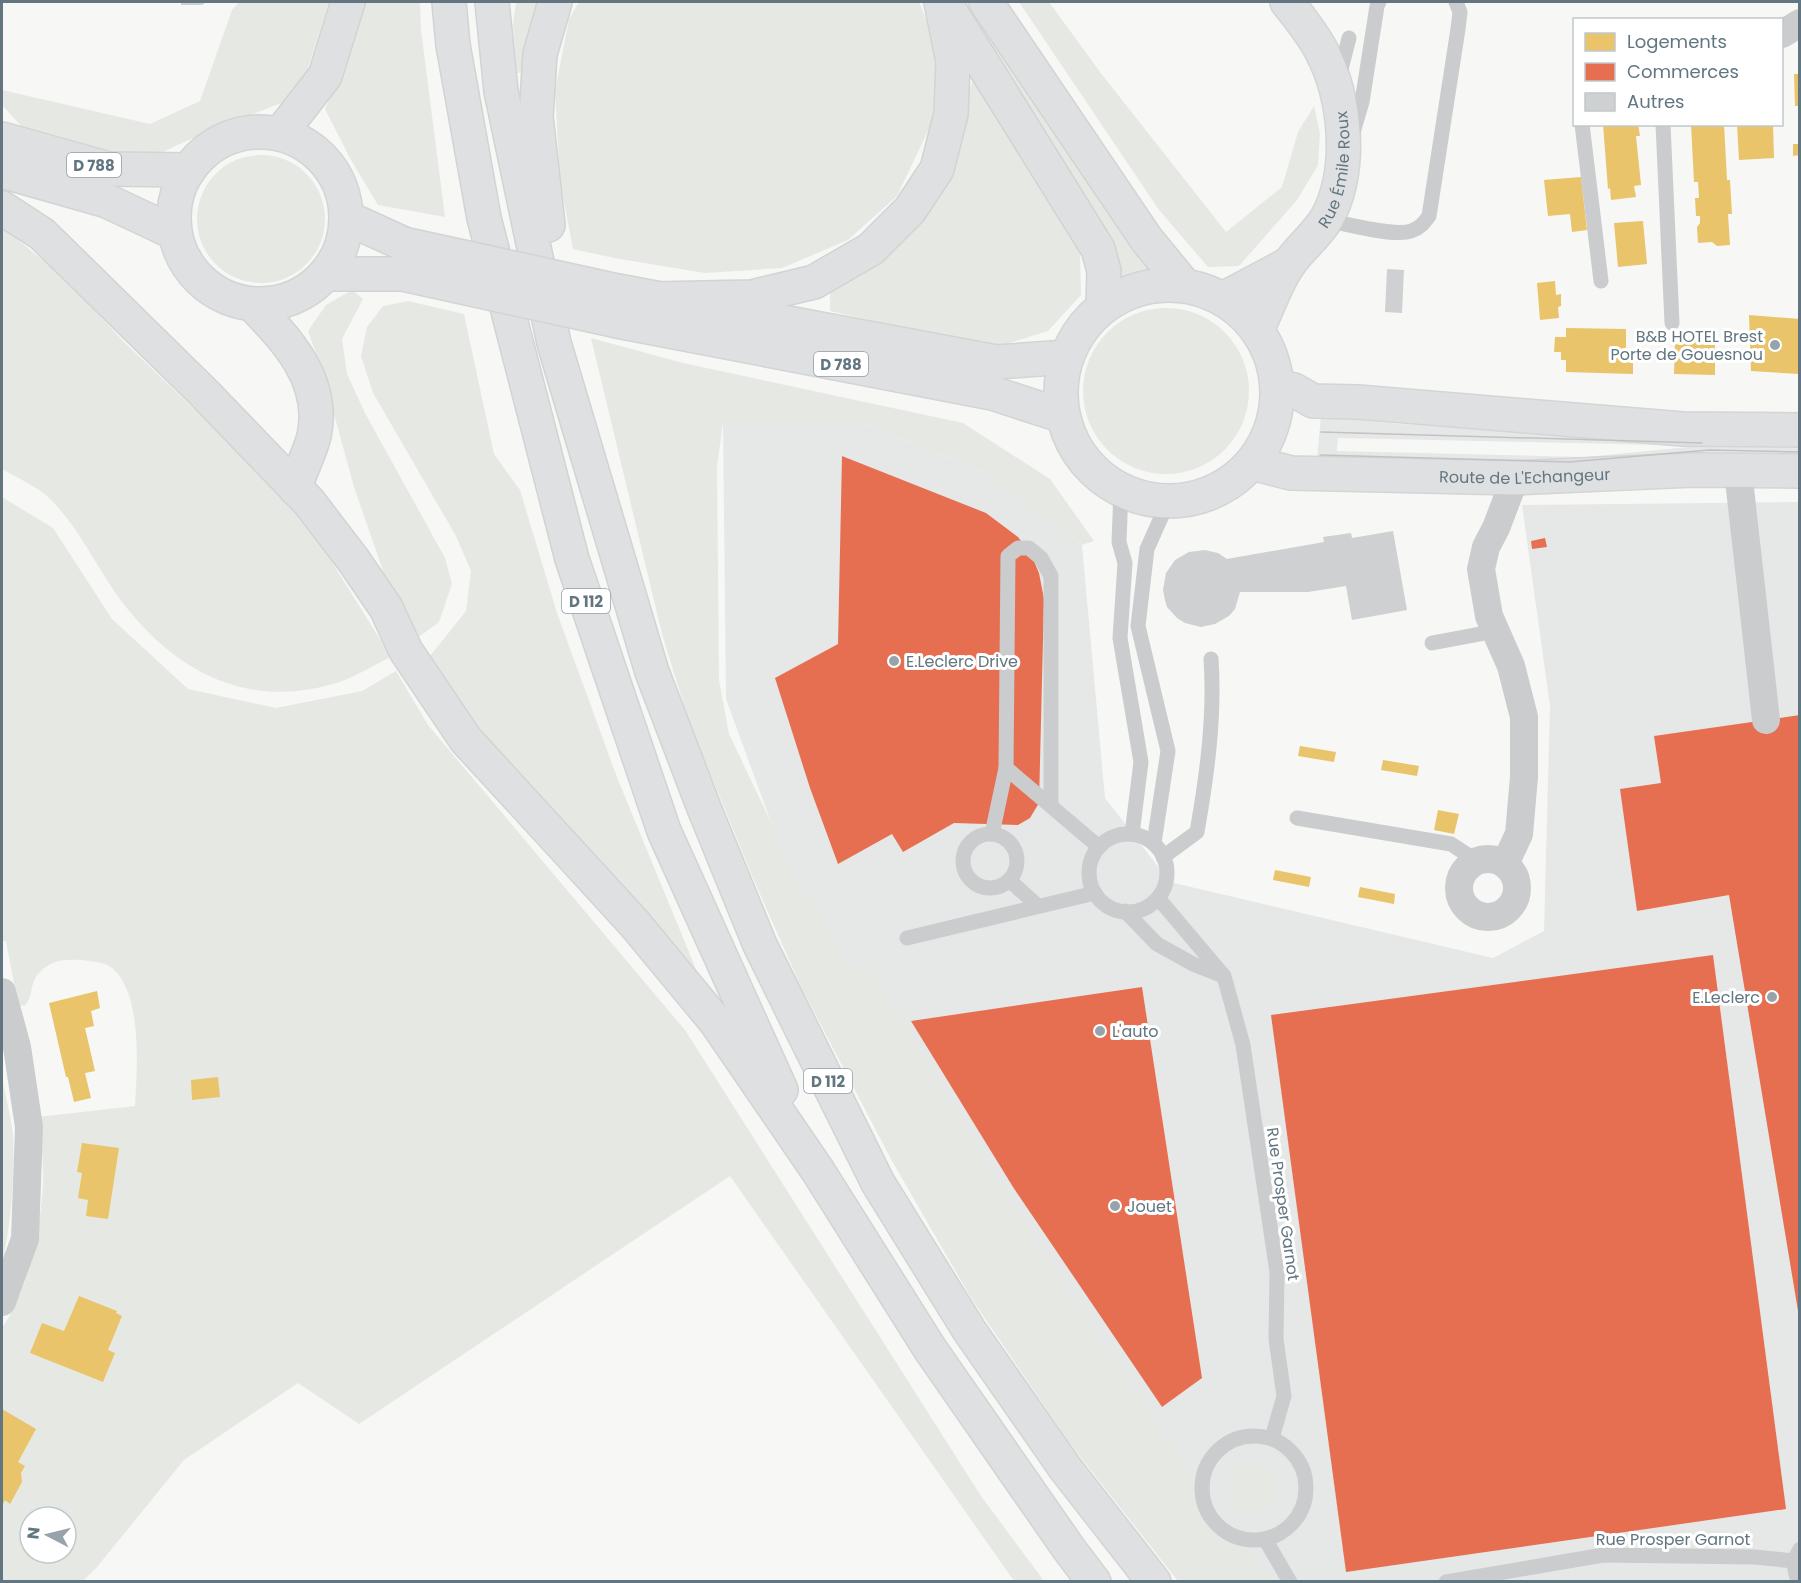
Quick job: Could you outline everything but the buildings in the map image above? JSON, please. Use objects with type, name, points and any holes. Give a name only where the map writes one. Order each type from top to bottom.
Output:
[{"type":"main road","points":[[280,134],[325,76],[348,2]]},
{"type":"main road","name":"D 112","points":[[449,2],[453,45],[484,218],[572,559],[664,831],[818,1171],[930,1349],[1069,1549],[1094,1581]]},
{"type":"main road","name":"D 112","points":[[492,2],[501,91],[552,331],[607,526],[652,672],[760,945],[878,1183],[969,1330],[1065,1468],[1154,1581]]},
{"type":"main road","points":[[555,2],[540,54],[536,117],[549,226],[607,526]]},
{"type":"main road","points":[[655,299],[752,297],[814,282],[871,249],[910,210],[937,169],[951,114],[953,62],[943,2]]},
{"type":"main road","points":[[943,2],[1098,249],[1104,271],[1103,306]]},
{"type":"main road","points":[[986,2],[1147,240],[1184,285]]},
{"type":"main road","name":"Rue Émile Roux","points":[[1257,330],[1287,265],[1326,220],[1335,199],[1344,150],[1343,123],[1336,89],[1322,50],[1287,2]]},
{"type":"main road","points":[[262,131],[280,134],[303,142],[322,157],[336,177],[345,200],[347,218],[344,238],[337,257],[326,274],[314,286],[285,301],[252,304],[217,293],[202,282],[189,267],[175,232],[176,200],[189,170],[213,146],[245,133],[262,131]]},
{"type":"main road","name":"D 788","points":[[2,139],[109,169],[189,170]]},
{"type":"main road","name":"D 788","points":[[2,171],[107,201],[175,232]]},
{"type":"main road","points":[[2,208],[42,234],[204,393],[295,488],[354,561],[380,598],[406,651],[466,740],[634,923],[716,1022],[818,1171]]},
{"type":"main road","points":[[347,218],[403,259]]},
{"type":"main road","points":[[326,274],[403,259]]},
{"type":"main road","name":"D 788","points":[[403,259],[992,393],[1063,416]]},
{"type":"main road","name":"Rue Émile Roux","points":[[1223,299],[1287,265]]},
{"type":"main road","points":[[1156,285],[1184,285],[1204,290],[1223,299],[1242,312],[1257,330],[1271,357],[1277,387],[1275,414],[1267,439],[1252,462],[1228,484],[1200,498],[1168,502],[1144,499],[1121,490],[1094,472],[1074,446],[1063,416],[1060,386],[1067,357],[1081,329],[1103,306],[1128,292],[1156,285]]},
{"type":"main road","name":"D 788","points":[[617,306],[655,299],[996,362],[1067,357]]},
{"type":"main road","points":[[252,304],[295,351],[309,380],[316,410],[314,436],[295,488]]},
{"type":"main road","points":[[1277,387],[1294,390],[1313,401],[1358,402],[1683,429],[1800,430]]},
{"type":"main road","name":"Route de L'Echangeur","points":[[1252,462],[1291,473],[1515,478],[1693,470],[1800,471]]},
{"type":"street","points":[[1783,33],[1800,23]]},
{"type":"street","points":[[1738,471],[1766,720]]},
{"type":"street","points":[[1491,863],[1519,834],[1524,777],[1524,717],[1511,666],[1489,616],[1481,569],[1486,547],[1496,528],[1515,478]]},
{"type":"street","points":[[2,992],[17,1047],[29,1127],[25,1239],[2,1302]]},
{"type":"lane","points":[[1338,185],[1362,102],[1379,2]]},
{"type":"lane","points":[[1326,220],[1395,233],[1409,232],[1422,226],[1429,216],[1459,21],[1460,12],[1456,2]]},
{"type":"lane","points":[[1336,89],[1348,38]]},
{"type":"lane","points":[[1582,126],[1601,281]]},
{"type":"lane","points":[[1663,126],[1672,323]]},
{"type":"lane","points":[[1121,490],[1119,542],[1125,563],[1120,638],[1141,762],[1132,834]]},
{"type":"lane","points":[[1154,843],[1167,751],[1138,627],[1147,549],[1168,502]]},
{"type":"lane","points":[[992,834],[1006,768],[1008,556],[1018,548],[1029,548],[1041,558],[1051,576],[1051,805]]},
{"type":"lane","points":[[1432,643],[1496,631]]},
{"type":"lane","points":[[1163,856],[1197,832],[1205,790],[1212,700],[1211,659]]},
{"type":"lane","points":[[1006,768],[1099,847]]},
{"type":"lane","points":[[1297,818],[1451,844],[1491,863]]},
{"type":"lane","points":[[992,834],[1007,841],[1016,855],[1017,864],[1009,880],[993,888],[984,888],[976,884],[964,870],[964,852],[969,844],[983,835],[992,834]]},
{"type":"lane","points":[[1132,834],[1154,843],[1163,856],[1167,876],[1158,898],[1148,906],[1125,911],[1113,909],[1103,902],[1095,893],[1090,882],[1089,869],[1099,847],[1108,839],[1132,834]]},
{"type":"lane","points":[[1009,880],[1038,906]]},
{"type":"lane","points":[[907,938],[1095,893]]},
{"type":"lane","name":"Rue Prosper Garnot","points":[[1158,898],[1224,976],[1243,1045],[1277,1272],[1276,1339],[1284,1396],[1272,1438]]},
{"type":"lane","points":[[1125,911],[1157,944],[1193,964],[1224,976]]},
{"type":"lane","points":[[1243,1436],[1272,1438],[1296,1456],[1303,1469],[1306,1484],[1305,1499],[1300,1513],[1291,1525],[1279,1534],[1265,1539],[1243,1538],[1222,1529],[1212,1519],[1205,1506],[1202,1484],[1208,1462],[1229,1442],[1243,1436]]},
{"type":"lane","points":[[1265,1539],[1290,1581]]},
{"type":"lane","name":"Rue Prosper Garnot","points":[[1446,1581],[1603,1555],[1755,1557],[1797,1555]]},
{"type":"lane","points":[[1797,1555],[1795,1571],[1799,1581]]},
{"type":"shaded area","points":[[239,2],[329,2],[299,96],[202,134],[154,156],[90,151],[22,127],[2,105],[2,90],[150,124],[200,101],[232,10]]},
{"type":"shaded area","points":[[357,2],[420,2],[421,30],[445,217],[378,205],[351,160],[325,109],[336,84]]},
{"type":"shaded area","points":[[516,2],[542,2],[528,72],[517,73],[513,25]]},
{"type":"shaded area","points":[[579,2],[919,2],[937,46],[937,112],[897,196],[848,240],[782,268],[705,273],[573,249],[560,181],[555,91],[569,19]]},
{"type":"shaded area","points":[[954,2],[979,2],[1153,268],[1113,283]]},
{"type":"shaded area","points":[[1019,2],[1049,2],[1100,72],[1226,232],[1282,187],[1298,132],[1314,106],[1320,134],[1318,165],[1297,200],[1239,266],[1208,267],[1159,210]]},
{"type":"shaded area","points":[[974,76],[1080,254],[1081,295],[1048,331],[1003,345],[948,338],[830,311],[830,292],[881,260],[964,107]]},
{"type":"shaded area","points":[[261,155],[285,160],[306,174],[320,195],[325,219],[320,243],[306,264],[285,278],[261,283],[237,278],[216,264],[202,243],[197,219],[202,195],[216,174],[237,160]]},
{"type":"shaded area","points":[[2,227],[62,276],[125,343],[279,493],[322,546],[391,657],[355,676],[333,684],[301,690],[270,691],[242,687],[214,678],[189,665],[143,626],[122,602],[59,508],[38,489],[2,469]]},
{"type":"shaded area","points":[[352,290],[363,299],[342,339],[347,374],[365,413],[445,558],[452,584],[439,622],[416,639],[389,588],[354,487],[321,367],[308,331],[326,305]]},
{"type":"shaded area","points":[[408,301],[464,314],[494,454],[520,490],[557,613],[618,780],[696,969],[622,896],[503,767],[426,661],[466,611],[471,571],[456,536],[373,393],[361,356],[367,327],[383,306]]},
{"type":"shaded area","points":[[1166,308],[1182,309],[1198,314],[1225,332],[1243,359],[1248,375],[1248,407],[1243,423],[1225,450],[1198,468],[1182,473],[1166,474],[1150,473],[1134,468],[1107,450],[1089,423],[1084,407],[1083,391],[1084,375],[1089,359],[1107,332],[1134,314],[1150,309]]},
{"type":"shaded area","points":[[591,338],[683,363],[963,423],[1050,479],[1094,541],[1082,545],[983,472],[858,422],[723,422],[717,467],[719,680],[729,734],[798,879],[846,963],[870,968],[994,1176],[1193,1478],[1200,1513],[1222,1539],[1245,1545],[1275,1581],[1178,1581],[1070,1444],[971,1298],[892,1161],[801,987],[689,722],[662,634]]},
{"type":"shaded area","points":[[1321,415],[1399,424],[1479,428],[1799,436],[1799,462],[1638,465],[1317,460]],"holes":[[[1338,438],[1699,446],[1585,457],[1337,451]]]},
{"type":"shaded area","points":[[723,422],[858,422],[983,472],[1082,545],[1105,798],[1170,882],[1493,958],[1544,931],[1550,706],[1522,505],[1799,502],[1799,1581],[1241,1581],[821,959],[726,699]]},
{"type":"shaded area","points":[[2,497],[53,528],[112,619],[188,689],[276,708],[362,691],[396,671],[428,725],[685,1030],[981,1496],[1044,1581],[1014,1581],[730,1176],[359,1424],[298,1383],[184,1460],[83,1581],[2,1581],[2,1328],[20,1295],[32,1258],[40,1219],[43,1174],[38,1117],[135,1106],[137,1072],[136,1033],[129,995],[122,980],[112,968],[101,963],[81,960],[64,960],[53,963],[36,977],[25,1006],[18,1005],[6,941],[2,941]]},
{"type":"shaded area","points":[[2,1076],[12,1128],[13,1183],[2,1262]]},
{"type":"shaded area","points":[[1253,1463],[1271,1470],[1278,1488],[1271,1506],[1253,1513],[1235,1506],[1228,1488],[1235,1470]]},
{"type":"tram line","points":[[1321,432],[1702,443]]},
{"type":"tram line","points":[[1320,455],[1569,462],[1709,450],[1800,452]]},
{"type":"place","name":"B&B HOTEL Brest Porte de Gouesnou","points":[[1775,345]]},
{"type":"place","name":"E.Leclerc Drive","points":[[894,661]]},
{"type":"place","name":"E.Leclerc","points":[[1772,997]]},
{"type":"place","name":"L'auto","points":[[1100,1031]]},
{"type":"place","name":"Jouet","points":[[1115,1206]]}]
